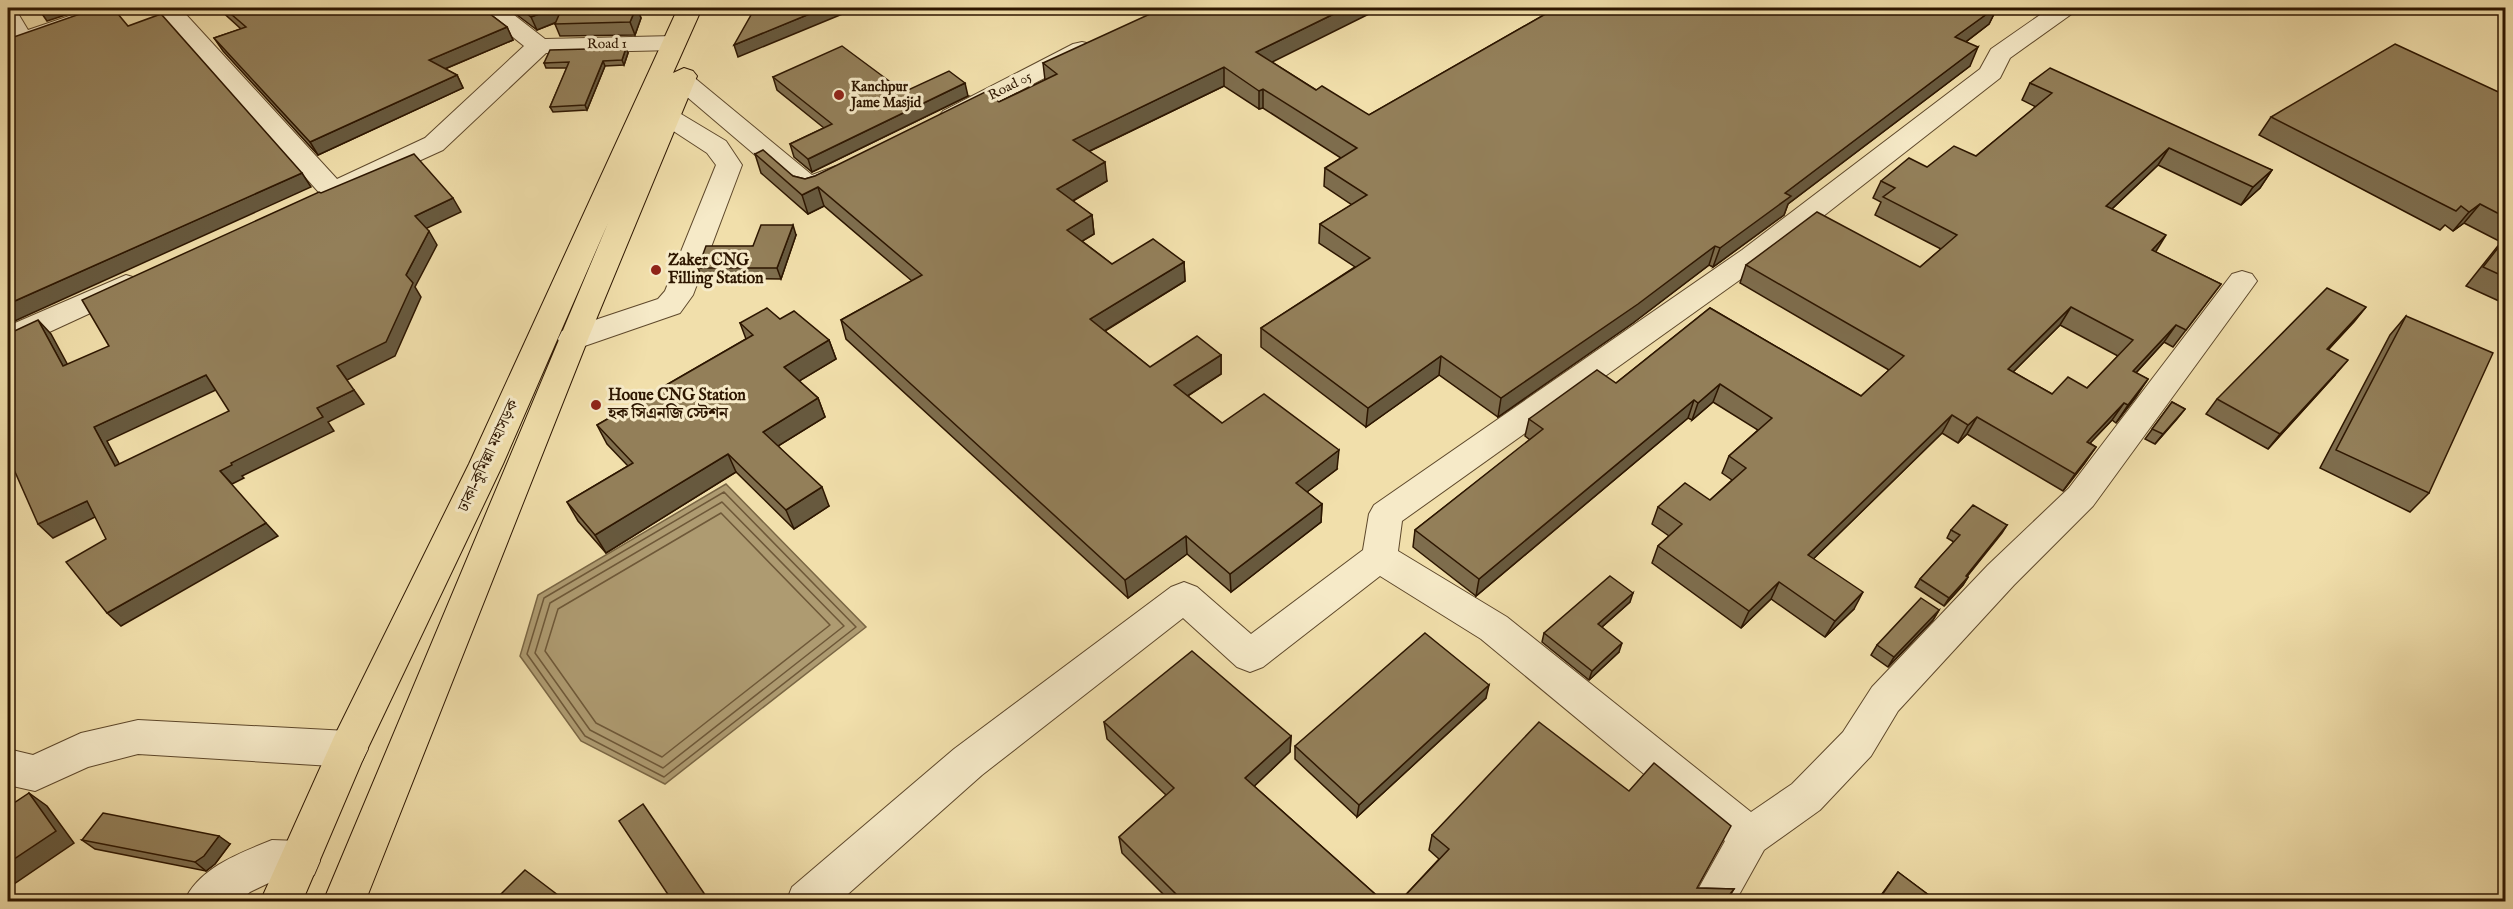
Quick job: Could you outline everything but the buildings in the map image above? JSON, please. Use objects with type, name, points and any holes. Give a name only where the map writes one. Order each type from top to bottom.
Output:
[{"type":"highway","name":"ঢাকা–কুমিল্লা মহাসড়ক","points":[[281,902],[348,749],[486,464],[690,8]]},
{"type":"highway","name":"ঢাকা–কুমিল্লা মহাসড়ক","points":[[347,900],[573,339],[713,8]]},
{"type":"street","points":[[8,15],[22,41],[114,8]]},
{"type":"street","points":[[167,8],[323,195],[434,144],[539,46],[491,8]]},
{"type":"street","points":[[807,902],[968,762],[1184,597],[1250,656],[1379,557],[1386,514],[1761,250],[1991,73],[2000,54],[2065,8]]},
{"type":"street","name":"Road 05","points":[[932,126],[1105,37]]},
{"type":"street","name":"Road 1","points":[[539,46],[674,43]]},
{"type":"street","points":[[682,80],[810,187],[861,162]]},
{"type":"street","points":[[573,339],[669,306],[678,295],[729,165],[717,147],[667,116]]},
{"type":"street","points":[[8,338],[148,275]]},
{"type":"street","points":[[1712,902],[1750,836],[1806,797],[1857,744],[1885,699],[2001,575],[2081,497],[2242,281]]},
{"type":"street","points":[[1379,557],[1494,628],[1750,836]]},
{"type":"street","points":[[8,767],[35,773],[81,751],[138,737],[348,749]]},
{"type":"street","points":[[205,902],[235,878],[272,860],[299,861]]},
{"type":"water","points":[[726,484],[866,627],[665,784],[581,741],[520,656],[538,595]]},
{"type":"place","name":"Kanchpur Jame Masjid","points":[[839,95]]},
{"type":"place","name":"Zaker CNG Filling Station","points":[[656,270]]},
{"type":"place","name":"Hoque CNG Station হক সিএনজি স্টেশন","points":[[596,405]]}]
